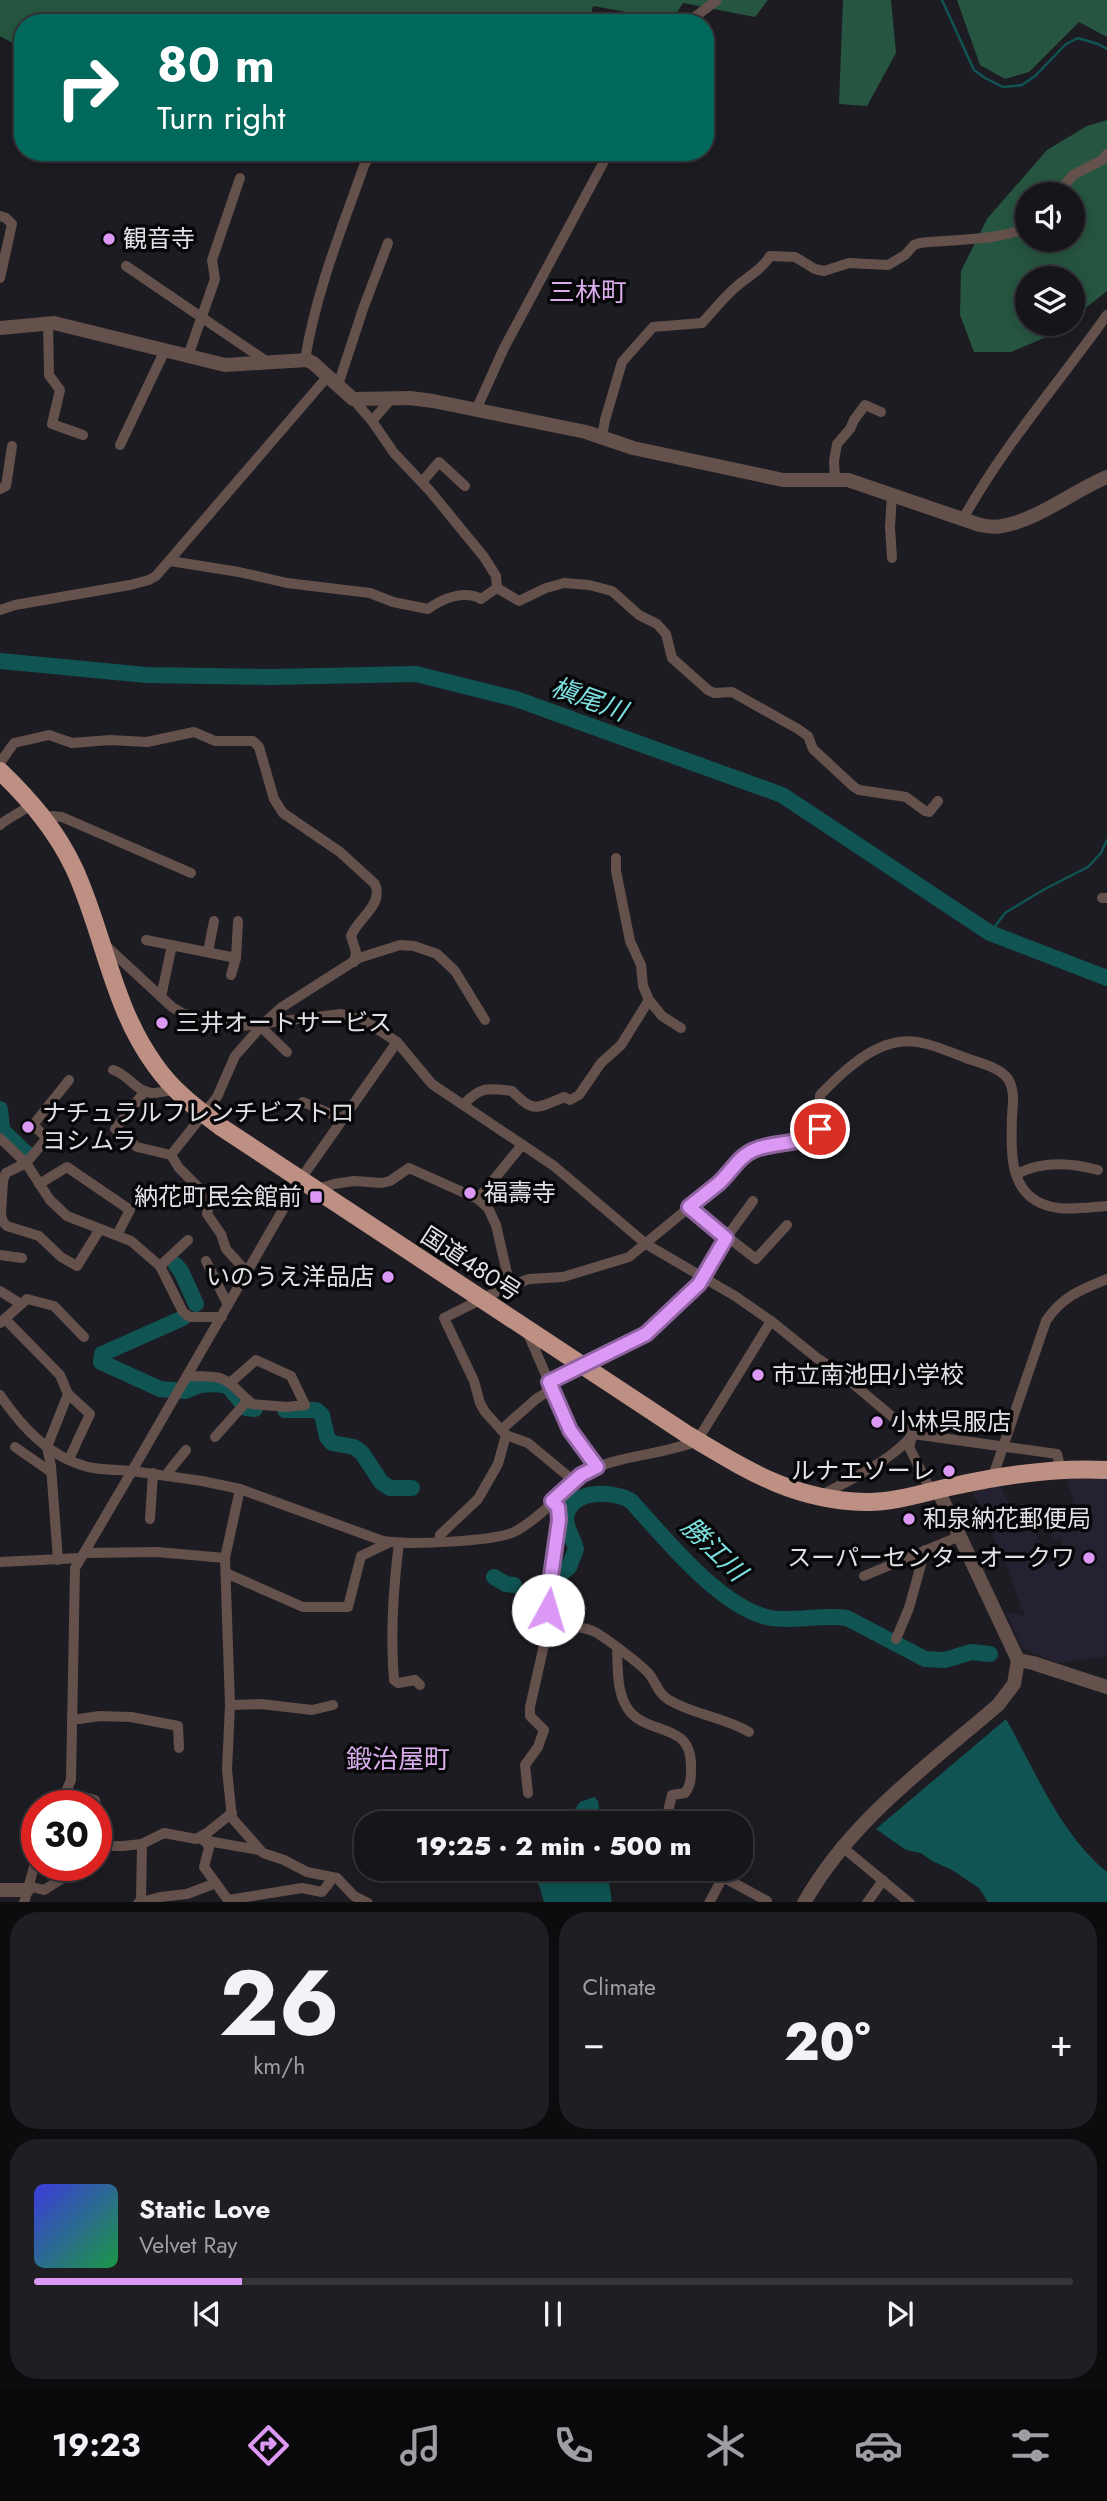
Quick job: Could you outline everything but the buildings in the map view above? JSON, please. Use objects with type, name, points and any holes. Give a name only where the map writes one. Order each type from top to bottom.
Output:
[{"type":"highway","name":"国道480号","points":[[0,771],[45,819],[74,869],[123,1010],[148,1055],[174,1090],[204,1115],[308,1185],[697,1441],[771,1482],[819,1497],[867,1502],[992,1479],[1061,1470],[1107,1470]]},
{"type":"street","points":[[699,14],[717,0]]},
{"type":"street","points":[[1067,182],[1073,175],[1102,160],[1107,154]]},
{"type":"street","points":[[305,360],[318,296],[367,161]]},
{"type":"street","points":[[476,410],[504,348],[604,161]]},
{"type":"street","points":[[188,356],[215,279],[212,260],[240,178]]},
{"type":"street","points":[[0,216],[12,224],[0,278]]},
{"type":"street","points":[[602,437],[622,362],[653,327],[702,323],[731,292],[759,271],[770,256],[795,257],[815,270],[824,271],[849,263],[888,265],[920,243],[1015,232]]},
{"type":"street","points":[[0,610],[149,580],[170,561],[333,381],[388,243]]},
{"type":"street","points":[[126,266],[266,361]]},
{"type":"street","points":[[963,519],[985,480],[1107,314]]},
{"type":"street","points":[[48,323],[50,374],[60,390],[52,424],[83,435]]},
{"type":"street","points":[[0,328],[48,323],[80,328],[225,365],[305,360],[313,363],[353,399],[394,453],[484,556],[496,576],[497,588]]},
{"type":"street","points":[[120,445],[164,350]]},
{"type":"street","points":[[372,421],[392,398]]},
{"type":"street","points":[[353,399],[433,401],[602,437],[633,448],[783,481],[848,480],[980,525],[1000,527],[1014,523],[1107,477]]},
{"type":"street","points":[[835,480],[837,444],[865,405],[881,412]]},
{"type":"street","points":[[0,489],[5,486],[12,446]]},
{"type":"street","points":[[422,482],[439,462],[465,486]]},
{"type":"street","points":[[892,494],[892,558]]},
{"type":"street","points":[[170,561],[287,583],[370,593],[393,602],[428,609],[439,601],[460,595],[472,594],[481,598],[497,588]]},
{"type":"street","points":[[497,588],[519,601],[564,583],[589,585],[612,591],[639,615],[657,624],[666,634],[672,659],[708,690],[732,692],[798,729],[808,736],[813,749],[854,788],[906,797],[925,811],[929,811],[938,801]]},
{"type":"street","points":[[0,763],[14,743],[49,735],[72,743],[110,740],[147,742],[194,732],[215,741],[253,741],[259,747],[278,806],[293,820],[340,852],[375,884],[377,899],[351,936],[356,952],[354,962]]},
{"type":"street","points":[[0,825],[32,803]]},
{"type":"street","points":[[45,819],[51,816],[62,817],[191,873]]},
{"type":"street","points":[[616,858],[616,871],[630,941],[641,965],[643,986],[649,1000],[662,1016],[681,1028]]},
{"type":"street","points":[[208,952],[214,921]]},
{"type":"street","points":[[231,975],[236,958],[238,921]]},
{"type":"street","points":[[99,940],[182,1013],[224,1026],[262,1025],[341,1014],[364,1020],[397,1042],[432,1084],[582,1188],[646,1244],[704,1276],[771,1321],[840,1373],[913,1434],[1057,1454],[1061,1470]]},
{"type":"street","points":[[146,940],[236,958]]},
{"type":"street","points":[[161,997],[172,945]]},
{"type":"street","points":[[171,1155],[217,1097],[231,1063],[262,1025],[282,1007],[370,954],[400,945],[414,946],[438,954],[455,971],[485,1020]]},
{"type":"street","points":[[464,1104],[476,1091],[488,1088],[512,1091],[526,1107],[535,1109],[564,1097],[570,1100],[579,1095],[601,1063],[621,1045],[649,1000]]},
{"type":"street","points":[[262,1025],[288,1052]]},
{"type":"street","points":[[67,1790],[71,1780],[75,1568],[247,1272],[308,1185],[324,1146],[397,1042]]},
{"type":"street","points":[[573,1481],[528,1443],[504,1433],[480,1403],[474,1381],[444,1318],[503,1288],[529,1279],[563,1277],[629,1257],[721,1181],[752,1150],[772,1144],[796,1142],[820,1129],[820,1095],[868,1055],[899,1042],[915,1042],[1004,1074],[1010,1082],[1013,1095],[1011,1156],[1018,1183],[1046,1205],[1061,1209],[1107,1206]]},
{"type":"street","points":[[113,1070],[151,1093],[174,1090]]},
{"type":"street","points":[[69,1080],[33,1125],[47,1138],[26,1163],[6,1172],[1,1215],[7,1226],[39,1236],[61,1257],[77,1266],[100,1229]]},
{"type":"street","points":[[145,1091],[115,1129],[137,1147],[171,1155],[179,1168],[210,1199],[207,1214],[221,1234],[226,1249],[247,1272]]},
{"type":"street","points":[[303,1102],[343,1119]]},
{"type":"street","points":[[0,1138],[26,1163],[50,1200],[67,1216],[131,1241],[160,1266],[183,1312],[198,1319],[222,1317]]},
{"type":"street","points":[[478,1199],[522,1145]]},
{"type":"street","points":[[1016,1174],[1030,1167],[1044,1165],[1080,1165],[1098,1170]]},
{"type":"street","points":[[39,1184],[67,1167],[131,1210],[117,1235]]},
{"type":"street","points":[[308,1185],[354,1181],[382,1184],[409,1168],[478,1199],[488,1208],[496,1225],[507,1273],[503,1288]]},
{"type":"street","points":[[440,1541],[440,1535],[478,1499],[498,1464],[504,1433],[550,1385],[656,1327],[699,1284],[726,1238],[753,1200]]},
{"type":"street","points":[[689,1207],[756,1259],[786,1225]]},
{"type":"street","points":[[160,1266],[188,1240]]},
{"type":"street","points":[[0,1255],[22,1258]]},
{"type":"street","points":[[206,1261],[228,1305]]},
{"type":"street","points":[[992,1479],[1046,1321],[1052,1311],[1072,1293],[1107,1279]]},
{"type":"street","points":[[0,1291],[21,1304]]},
{"type":"street","points":[[69,1459],[90,1414],[68,1394],[60,1375],[3,1322],[27,1299],[54,1306],[84,1337]]},
{"type":"street","points":[[0,1395],[21,1424],[47,1447],[89,1467],[169,1475],[240,1489],[365,1536],[394,1543],[502,1536],[524,1526],[573,1481],[597,1467],[641,1453],[680,1447],[697,1441],[771,1321]]},
{"type":"street","points":[[531,1332],[529,1336],[570,1430],[597,1467]]},
{"type":"street","points":[[182,1385],[213,1376],[231,1382],[245,1403],[287,1407],[306,1405],[291,1376],[256,1360],[231,1382]]},
{"type":"street","points":[[58,1560],[47,1447],[68,1394]]},
{"type":"street","points":[[215,1437],[245,1403]]},
{"type":"street","points":[[804,1902],[841,1846],[879,1806],[1009,1693],[1017,1676],[1018,1660],[960,1536],[938,1490],[929,1486],[909,1447],[913,1434]]},
{"type":"street","points":[[819,1497],[848,1482],[906,1444],[913,1434]]},
{"type":"street","points":[[15,1447],[51,1472]]},
{"type":"street","points":[[169,1475],[169,1471],[186,1450]]},
{"type":"street","points":[[150,1519],[153,1473]]},
{"type":"street","points":[[240,1489],[225,1558],[228,1574],[230,1706],[227,1770],[232,1818],[261,1851]]},
{"type":"street","points":[[552,1501],[558,1507],[559,1520],[547,1604],[551,1614],[564,1626],[595,1632],[650,1676],[658,1691],[667,1699],[735,1723],[749,1732]]},
{"type":"street","points":[[864,1576],[960,1536]]},
{"type":"street","points":[[228,1574],[303,1607],[348,1607],[361,1556],[394,1543]]},
{"type":"street","points":[[394,1543],[391,1640],[394,1680],[398,1683],[415,1680],[420,1685]]},
{"type":"street","points":[[896,1639],[909,1608],[925,1550]]},
{"type":"street","points":[[0,1562],[157,1552],[225,1558]]},
{"type":"street","points":[[528,1793],[525,1765],[538,1747],[544,1730],[530,1716],[530,1707],[551,1614]]},
{"type":"street","points":[[617,1649],[624,1703],[641,1721],[671,1731],[679,1737],[685,1744],[691,1761],[690,1786],[685,1793],[672,1795],[668,1811]]},
{"type":"street","points":[[1018,1660],[1033,1662],[1107,1687]]},
{"type":"street","points":[[230,1706],[261,1704],[312,1710],[333,1705]]},
{"type":"street","points":[[72,1720],[100,1716],[131,1717],[178,1726],[179,1748]]},
{"type":"street","points":[[201,1840],[232,1813]]},
{"type":"street","points":[[112,1844],[142,1844],[164,1833],[261,1851],[307,1872],[337,1878],[354,1896],[368,1902]]},
{"type":"street","points":[[201,1840],[209,1848],[204,1867],[228,1900],[302,1888],[322,1892],[330,1882]]},
{"type":"street","points":[[142,1844],[139,1902],[187,1894],[216,1883]]},
{"type":"street","points":[[841,1846],[910,1902]]},
{"type":"street","points":[[867,1902],[883,1880]]},
{"type":"street","points":[[0,1890],[26,1893],[44,1890],[58,1881]]},
{"type":"street","points":[[709,1902],[721,1881]]},
{"type":"street","points":[[730,1881],[766,1902]]},
{"type":"shaded area","points":[[1066,1477],[1107,1478],[1107,1656],[1058,1663],[1022,1648],[1006,1612],[1025,1616],[973,1492],[1000,1486],[1011,1508],[1024,1503],[1048,1564],[1061,1558],[1062,1542],[1060,1539],[1054,1541],[1043,1514],[1057,1507],[1066,1531],[1082,1525]]},
{"type":"green space","points":[[0,0],[768,0],[755,17],[683,3],[676,14],[637,14],[593,6],[591,14],[14,14],[14,44],[0,36]]},
{"type":"green space","points":[[843,0],[891,0],[896,53],[867,106],[839,104]]},
{"type":"green space","points":[[957,0],[1107,0],[1107,37],[1079,22],[1029,72],[1005,79],[980,65]]},
{"type":"green space","points":[[1107,120],[1107,291],[1085,308],[1085,266],[1015,266],[1015,336],[1049,336],[1011,352],[974,352],[960,315],[961,271],[987,219],[1015,187],[1015,252],[1085,252],[1085,182],[1019,182],[1047,150],[1087,126]]},
{"type":"water","points":[[1006,1719],[1062,1820],[1090,1857],[1107,1872],[1107,1902],[988,1902],[979,1888],[952,1870],[921,1853],[906,1850],[876,1829]]},
{"type":"water","points":[[594,1797],[598,1801],[599,1811],[574,1811],[580,1802]]},
{"type":"water","points":[[536,1881],[609,1881],[612,1902],[544,1902]]},
{"type":"waterway","points":[[942,0],[974,70],[1003,87],[1022,85],[1035,76],[1066,44],[1078,38],[1107,49]]},
{"type":"waterway","name":"槇尾川","points":[[0,661],[146,675],[271,677],[416,674],[516,699],[782,795],[990,933],[1107,978]]},
{"type":"waterway","points":[[990,933],[1005,913],[1088,867],[1101,853],[1107,840]]},
{"type":"waterway","name":"勝江川","points":[[0,1109],[2,1130],[27,1154]]},
{"type":"waterway","name":"勝江川","points":[[176,1265],[196,1304]]},
{"type":"waterway","name":"勝江川","points":[[183,1318],[102,1354],[101,1362],[160,1389],[185,1391],[200,1385],[228,1386],[246,1408],[255,1409]]},
{"type":"waterway","name":"勝江川","points":[[285,1410],[316,1410],[322,1415],[327,1437],[332,1443],[354,1447],[362,1453],[381,1482],[390,1488],[412,1488]]},
{"type":"waterway","name":"勝江川","points":[[557,1577],[569,1567],[576,1549],[566,1521],[569,1508],[583,1497],[592,1494],[613,1495],[631,1501],[713,1587],[752,1612],[780,1619],[847,1618],[925,1659],[945,1660],[971,1652],[990,1654]]},
{"type":"waterway","name":"勝江川","points":[[494,1577],[514,1585]]},
{"type":"place","name":"観音寺","points":[[109,239]]},
{"type":"place","name":"三井オートサービス","points":[[162,1023]]},
{"type":"place","name":"ナチュラルフレンチビストロ ヨシムラ","points":[[28,1127]]},
{"type":"place","name":"福壽寺","points":[[470,1193]]},
{"type":"place","name":"納花町民会館前","points":[[316,1197]]},
{"type":"place","name":"いのうえ洋品店","points":[[388,1277]]},
{"type":"place","name":"市立南池田小学校","points":[[758,1375]]},
{"type":"place","name":"小林呉服店","points":[[877,1422]]},
{"type":"place","name":"ルナエソーレ","points":[[949,1471]]},
{"type":"place","name":"和泉納花郵便局","points":[[909,1519]]},
{"type":"place","name":"スーパーセンターオークワ","points":[[1089,1558]]},
{"type":"district","name":"三林町","points":[[588,292]]},
{"type":"district","name":"鍛治屋町","points":[[398,1759]]},
{"type":"route","points":[[548,1610],[559,1520],[558,1507],[552,1501],[581,1475],[597,1467],[570,1430],[549,1382],[656,1327],[699,1284],[726,1238],[689,1207],[721,1181],[752,1150],[772,1144],[796,1142],[820,1129]]}]
